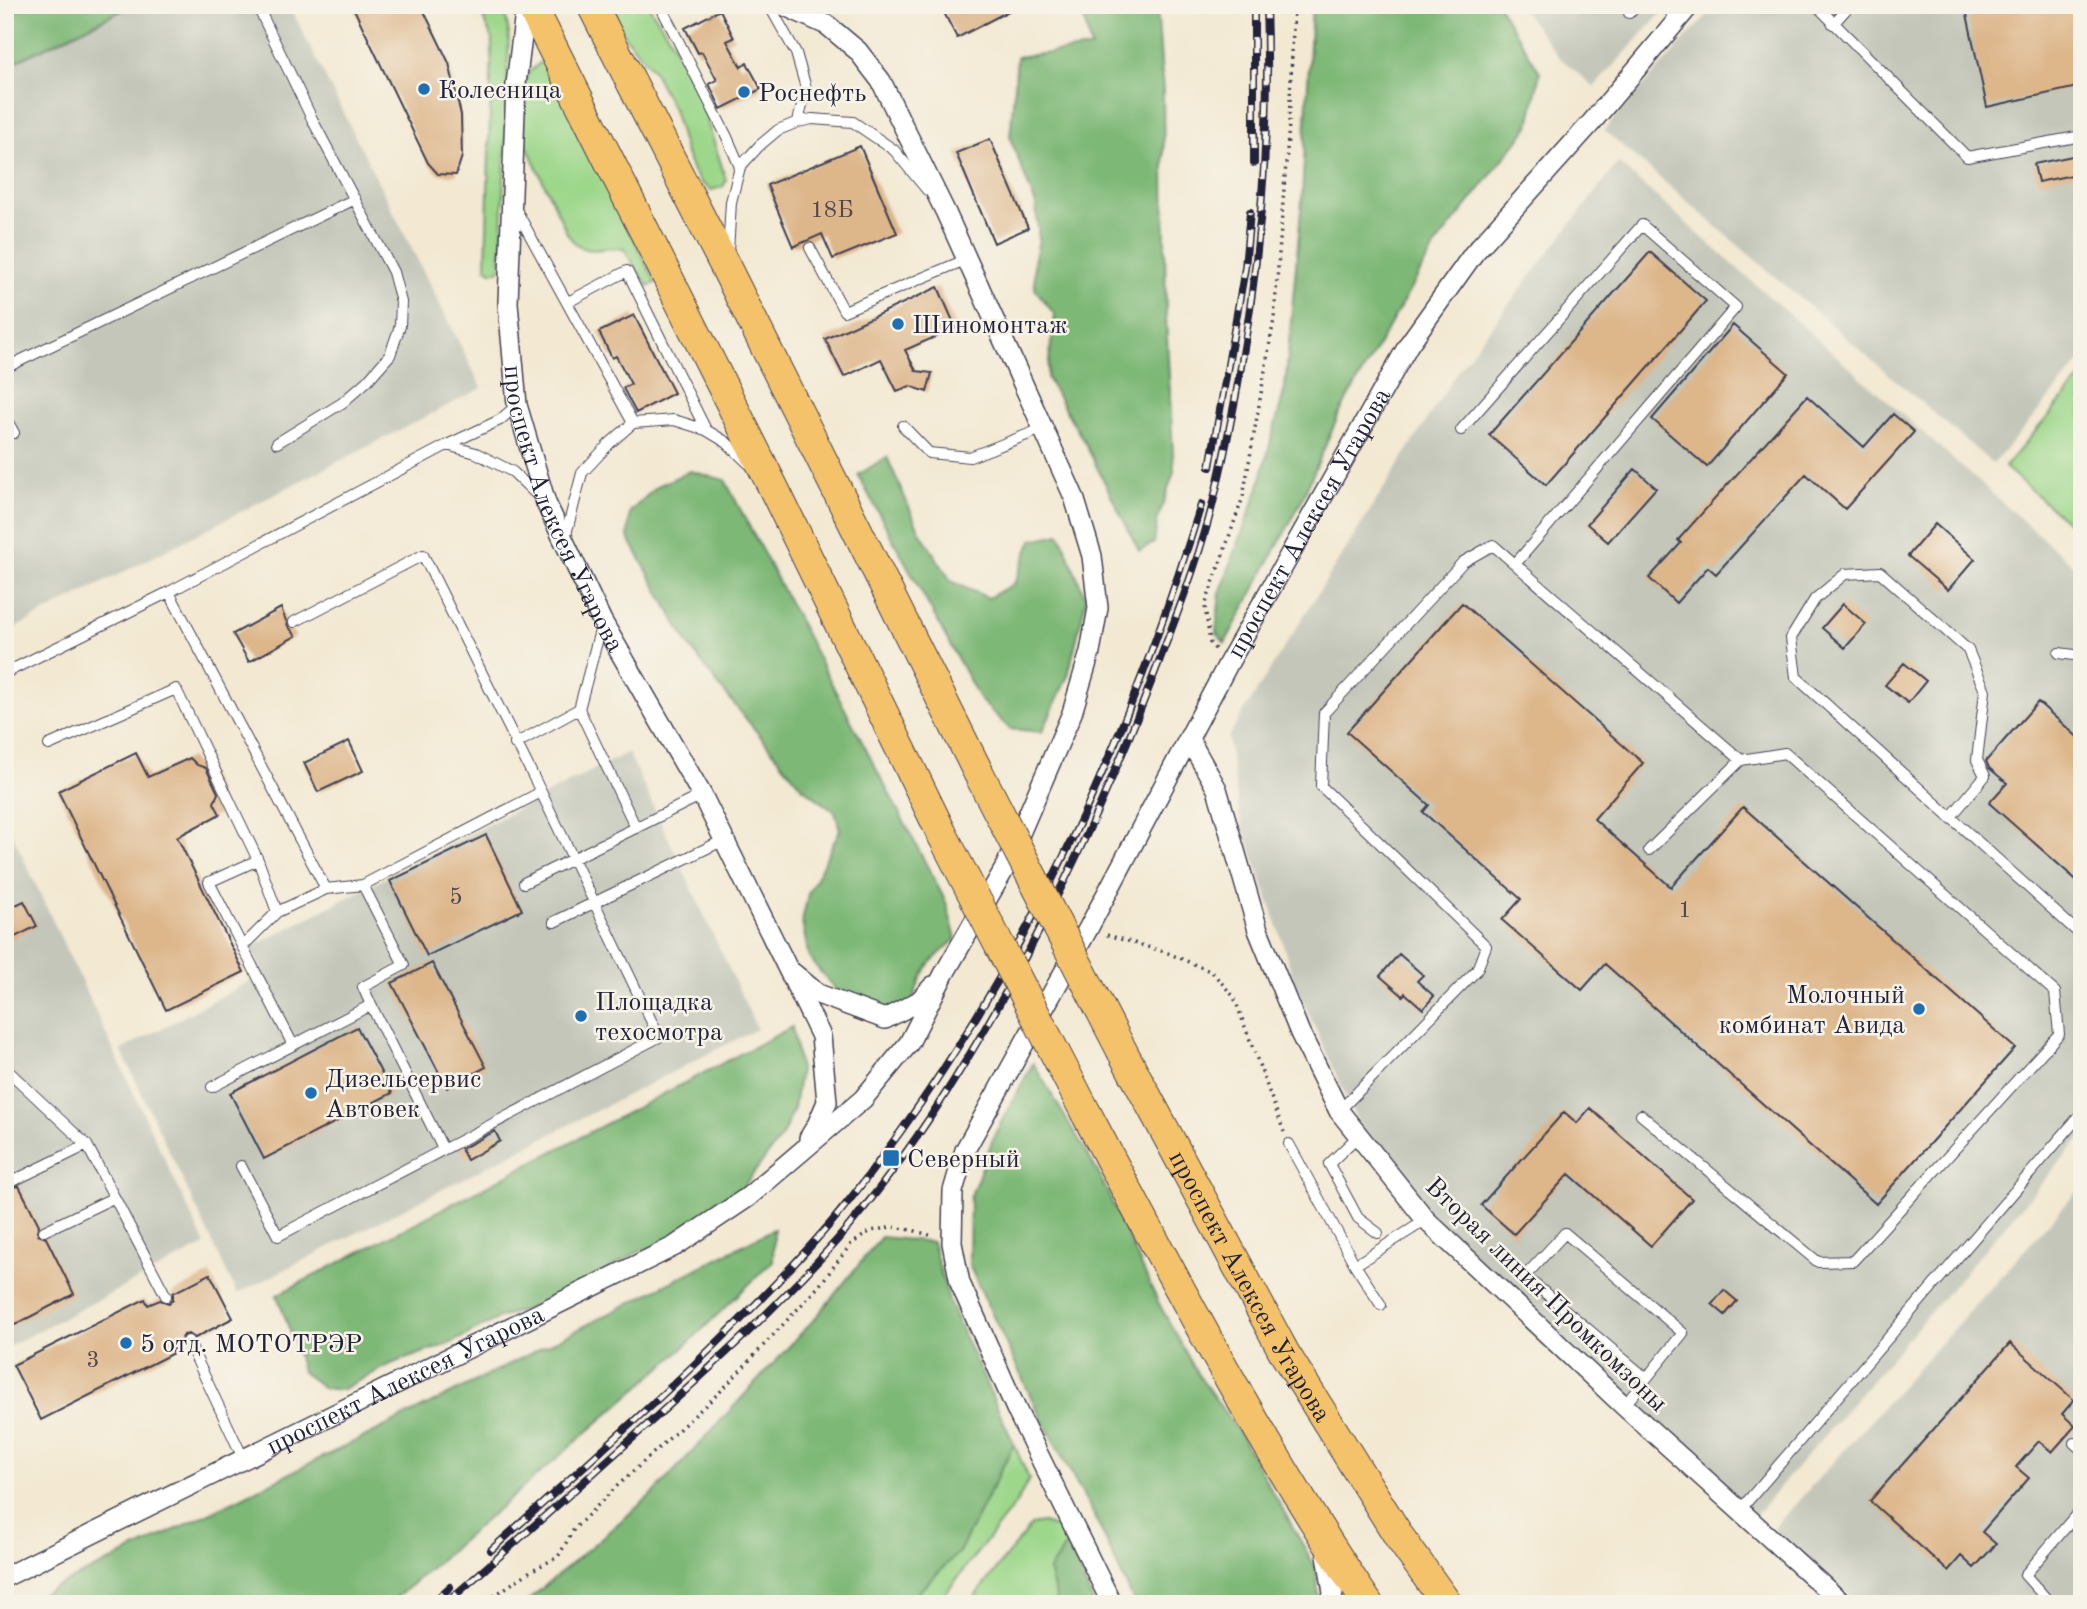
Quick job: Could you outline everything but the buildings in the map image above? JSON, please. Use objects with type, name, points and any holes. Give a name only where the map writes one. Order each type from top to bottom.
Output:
[{"type":"main road","name":"проспект Алексея Угарова","points":[[528,5],[774,489],[943,836],[1086,1113],[1215,1356],[1324,1540],[1368,1604]]},
{"type":"main road","name":"проспект Алексея Угарова","points":[[592,5],[978,772],[1122,1051],[1285,1354],[1400,1538],[1447,1604]]},
{"type":"street","name":"проспект Алексея Угарова","points":[[528,5],[516,84],[508,303],[517,405],[546,503],[602,621],[702,795],[821,1036],[827,1102],[817,1125],[792,1160]]},
{"type":"street","name":"проспект Алексея Угарова","points":[[5,1577],[675,1246],[748,1197],[863,1099],[909,1043],[944,974],[1005,868],[1072,713],[1090,652],[1098,608],[1092,556],[1074,497],[946,213],[881,81],[858,51],[827,25],[783,5]]},
{"type":"street","name":"проспект Алексея Угарова","points":[[1112,1604],[975,1320],[960,1283],[953,1243],[953,1191],[965,1150],[1088,929],[1228,664],[1409,344],[1474,253],[1591,122],[1684,12]]},
{"type":"street","name":"Вторая линия Промкомзоны","points":[[1189,739],[1217,789],[1258,930],[1300,1033],[1339,1111],[1426,1220],[1623,1406],[1843,1604]]},
{"type":"street","name":"проспект Алексея Угарова","points":[[788,968],[818,994],[885,1019],[919,1001],[944,974]]},
{"type":"street","points":[[1324,1540],[1333,1593],[1331,1604]]},
{"type":"lane","points":[[257,5],[314,123],[393,272],[401,302],[400,326],[390,355],[367,381],[342,403],[277,443]]},
{"type":"lane","points":[[660,5],[740,167]]},
{"type":"lane","points":[[769,5],[796,53],[806,88],[799,122]]},
{"type":"lane","points":[[1664,5],[1684,12]]},
{"type":"lane","points":[[1816,5],[1967,157],[2082,136]]},
{"type":"lane","points":[[1833,24],[1850,5]]},
{"type":"lane","points":[[727,270],[731,202],[740,167],[759,146],[778,131],[799,122],[812,119],[853,122],[894,150],[946,213]]},
{"type":"lane","points":[[5,368],[355,199]]},
{"type":"lane","points":[[512,201],[633,423]]},
{"type":"lane","points":[[1461,430],[1642,225],[1736,307],[1516,563]]},
{"type":"lane","points":[[810,248],[844,311],[965,260]]},
{"type":"lane","points":[[568,302],[627,271],[706,430]]},
{"type":"lane","points":[[5,673],[169,592],[447,445],[500,420],[517,405]]},
{"type":"lane","points":[[5,417],[14,433]]},
{"type":"lane","points":[[564,541],[582,472],[633,423],[674,420],[706,430],[726,442],[774,489]]},
{"type":"lane","points":[[903,426],[929,453],[970,457],[1042,429]]},
{"type":"lane","points":[[447,445],[476,453],[513,472],[546,503]]},
{"type":"lane","points":[[1339,1111],[1477,970],[1486,946],[1321,786],[1324,713],[1463,562],[1493,545],[1741,760]]},
{"type":"lane","points":[[242,1166],[278,1236],[659,1037],[423,555],[294,622]]},
{"type":"lane","points":[[1950,818],[1985,776],[1977,760],[1984,691],[1968,649],[1880,572],[1845,574],[1815,599],[1791,638],[1796,677],[1950,818],[2082,936]]},
{"type":"lane","points":[[169,592],[326,889]]},
{"type":"lane","points":[[602,621],[579,709],[636,828]]},
{"type":"lane","points":[[2059,653],[2082,656]]},
{"type":"lane","points":[[49,745],[176,689],[258,860],[277,912]]},
{"type":"lane","points":[[515,744],[579,709]]},
{"type":"lane","points":[[1641,1115],[1818,1262],[1853,1261],[2059,1034],[2055,992],[1785,753],[1741,760],[1649,850]]},
{"type":"lane","points":[[243,946],[277,912],[326,889],[363,885],[541,792]]},
{"type":"lane","points":[[524,883],[702,795]]},
{"type":"lane","points":[[554,922],[724,840]]},
{"type":"lane","points":[[258,860],[209,882],[293,1045]]},
{"type":"lane","points":[[363,885],[404,965],[363,986],[443,1149]]},
{"type":"lane","points":[[212,1087],[371,1005]]},
{"type":"lane","points":[[5,1068],[87,1145],[166,1297]]},
{"type":"lane","points":[[1740,1510],[2082,1113]]},
{"type":"lane","points":[[1358,1136],[1329,1164],[1358,1218],[1378,1233]]},
{"type":"lane","points":[[1289,1144],[1355,1265],[1381,1305]]},
{"type":"lane","points":[[15,1180],[87,1145]]},
{"type":"lane","points":[[44,1231],[113,1198]]},
{"type":"lane","points":[[1355,1265],[1426,1220]]},
{"type":"lane","points":[[1623,1406],[1683,1333],[1565,1233],[1525,1276],[1646,1378]]},
{"type":"lane","points":[[188,1341],[244,1460]]},
{"type":"lane","points":[[2051,1604],[2025,1575],[2082,1508]]},
{"type":"path","points":[[1228,664],[1210,643],[1205,606],[1243,497],[1274,319],[1289,124],[1294,5]]},
{"type":"path","points":[[1088,929],[1168,953],[1212,972],[1234,998],[1289,1144]]},
{"type":"path","points":[[482,1604],[532,1570],[558,1557],[574,1529],[722,1390],[811,1295],[851,1244],[871,1231],[892,1227],[912,1230],[953,1243]]},
{"type":"shaded area","points":[[5,5],[289,5],[482,388],[5,633]]},
{"type":"shaded area","points":[[1519,5],[1669,5],[1594,87],[1560,58]]},
{"type":"shaded area","points":[[1716,5],[2082,5],[2082,360],[1993,464],[1604,130]]},
{"type":"shaded area","points":[[1618,163],[2082,573],[2082,1136],[1755,1516],[1466,1255],[1364,1136],[1294,981],[1240,819],[1228,737],[1458,370]]},
{"type":"shaded area","points":[[628,752],[757,1029],[237,1294],[121,1050],[263,974],[250,948]]},
{"type":"shaded area","points":[[5,819],[205,1245],[5,1348]]},
{"type":"shaded area","points":[[2082,1186],[2082,1604],[1859,1604],[1772,1530]]},
{"type":"green space","points":[[27,5],[133,5],[5,67],[5,16]]},
{"type":"green space","points":[[478,5],[504,5],[509,34],[501,267],[498,271],[486,268],[492,39]]},
{"type":"green space","points":[[608,5],[648,5],[669,36],[699,96],[726,180],[723,187],[711,190],[701,183],[693,171],[673,109],[653,70],[623,34]]},
{"type":"green space","points":[[1081,5],[1157,5],[1163,92],[1166,318],[1174,472],[1157,521],[1154,543],[1139,551],[1086,445],[1047,378],[1055,315],[1035,289],[1034,262],[1039,240],[1036,205],[1010,138],[1017,57],[1091,48]]},
{"type":"green space","points":[[1312,5],[1498,5],[1540,72],[1529,126],[1435,246],[1339,414],[1299,506],[1225,643],[1216,633],[1220,593],[1258,490],[1285,388],[1302,199]]},
{"type":"green space","points":[[544,59],[656,283],[648,286],[624,249],[588,250],[575,243],[568,235],[526,144],[523,125],[527,74]]},
{"type":"green space","points":[[2082,377],[2082,535],[2005,467]]},
{"type":"green space","points":[[887,457],[919,530],[951,581],[988,598],[1014,584],[1032,540],[1060,534],[1086,599],[1068,676],[1042,732],[1010,729],[980,700],[858,475]]},
{"type":"green space","points":[[690,471],[725,480],[946,902],[956,939],[927,968],[912,1005],[883,1011],[837,991],[809,958],[802,922],[808,894],[840,830],[835,812],[801,786],[720,687],[688,644],[628,537],[630,512],[657,486]]},
{"type":"green space","points":[[792,1027],[800,1070],[794,1108],[782,1136],[733,1200],[703,1228],[636,1253],[562,1297],[499,1318],[451,1343],[391,1364],[341,1390],[324,1388],[302,1372],[277,1295]]},
{"type":"green space","points":[[1033,1063],[1098,1172],[1158,1302],[1197,1373],[1238,1431],[1316,1568],[1319,1604],[1135,1604],[1095,1517],[1040,1416],[969,1265],[970,1198],[995,1134]]},
{"type":"green space","points":[[774,1229],[773,1261],[679,1352],[389,1604],[21,1604],[399,1420]]},
{"type":"green space","points":[[881,1237],[932,1242],[951,1307],[1014,1444],[959,1552],[906,1604],[524,1604],[656,1491],[818,1315]]},
{"type":"green space","points":[[1014,1444],[1029,1479],[1017,1502],[937,1604],[906,1604],[959,1552]]},
{"type":"green space","points":[[1043,1523],[1056,1527],[1067,1544],[1049,1570],[1058,1604],[969,1604],[1031,1525]]},
{"type":"green space","points":[[1067,1544],[1094,1604],[1058,1604],[1049,1570]]},
{"type":"railway","points":[[1254,5],[1254,163]]},
{"type":"railway","points":[[445,1604],[703,1374],[772,1309],[837,1240],[892,1172],[941,1100],[987,1026],[1047,915],[1099,807],[1146,696],[1191,576],[1216,490],[1240,370],[1257,249],[1266,127],[1266,5]]},
{"type":"railway","points":[[1210,467],[1245,268],[1250,212]]},
{"type":"railway","points":[[491,1550],[744,1317],[853,1196],[950,1059],[995,985],[1076,830],[1144,669],[1201,505]]},
{"type":"railway","points":[[431,1604],[450,1587]]},
{"type":"place","name":"Колесница","points":[[424,89]]},
{"type":"place","name":"Роснефть","points":[[744,92]]},
{"type":"place","name":"Шиномонтаж","points":[[898,324]]},
{"type":"place","name":"Молочный комбинат Авида","points":[[1919,1009]]},
{"type":"place","name":"Площадка техосмотра","points":[[581,1016]]},
{"type":"place","name":"Дизельсервис Автовек","points":[[311,1093]]},
{"type":"place","name":"Северный","points":[[891,1158]]},
{"type":"place","name":"5 отд. МОТОТРЭР","points":[[126,1343]]}]
